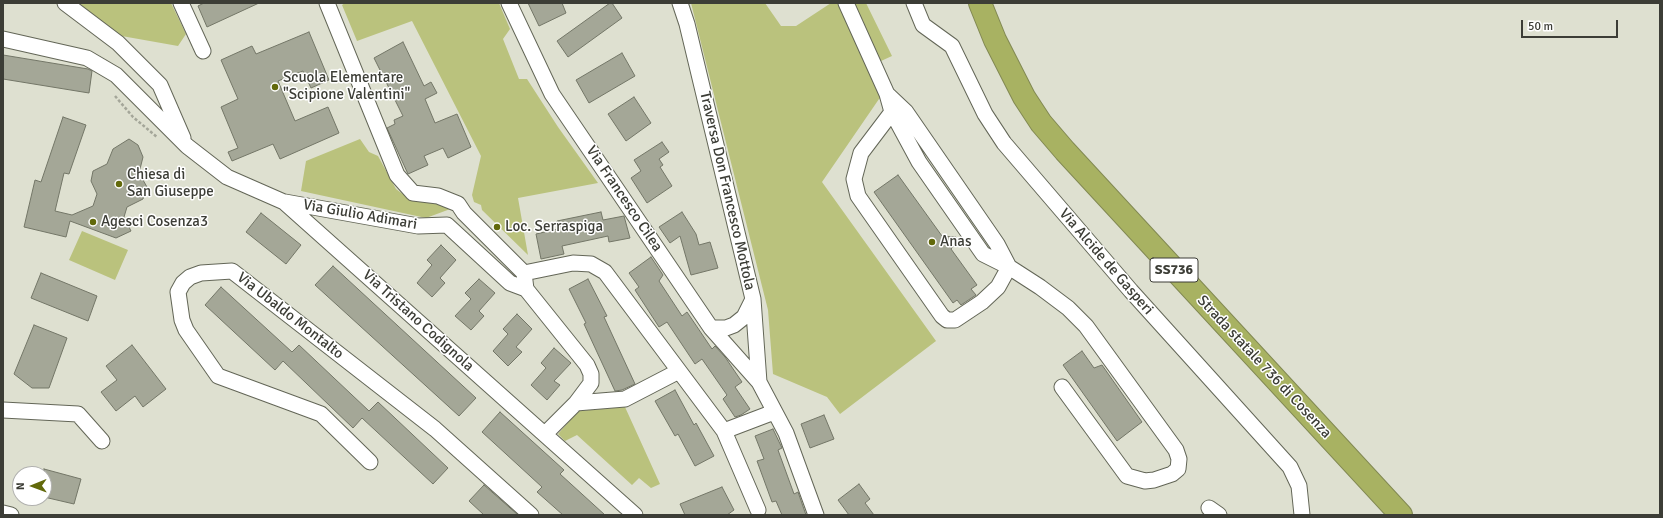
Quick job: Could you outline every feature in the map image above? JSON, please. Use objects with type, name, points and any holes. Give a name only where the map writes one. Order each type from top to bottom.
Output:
[{"type":"highway","name":"Strada statale 736 di Cosenza","points":[[964,3],[996,78],[1011,105],[1029,132],[1085,196],[1380,515]]},
{"type":"highway","name":"Strada statale 736 di Cosenza","points":[[980,3],[995,40],[1024,97],[1060,146],[1401,515]]},
{"type":"street","points":[[65,3],[118,42],[160,85],[187,146]]},
{"type":"street","points":[[181,3],[203,51]]},
{"type":"street","points":[[327,3],[397,175],[413,193],[438,196],[458,204],[464,214],[524,273],[526,289]]},
{"type":"street","name":"Via Francesco Cilea","points":[[509,3],[552,94],[711,328],[759,382]]},
{"type":"street","name":"Traversa Don Francesco Mottola","points":[[680,3],[688,24],[753,299],[759,382]]},
{"type":"street","points":[[846,3],[887,94],[892,112],[919,162],[983,254],[1009,267],[1040,287],[1086,326],[1176,450],[1179,459],[1178,469],[1172,474],[1154,480],[1145,481],[1127,476],[1062,387]]},
{"type":"street","name":"Via Alcide de Gasperi","points":[[914,3],[922,32],[952,46],[985,114],[1004,144],[1131,291],[1290,467],[1299,486],[1302,515]]},
{"type":"street","name":"Via Tristano Codignola","points":[[3,39],[87,58],[116,75],[187,146],[227,177],[284,202],[635,515]]},
{"type":"street","points":[[887,94],[906,112],[997,244],[1009,267]]},
{"type":"street","points":[[892,112],[862,153],[854,179],[858,196],[942,316],[947,320],[955,320],[982,302],[998,286],[1009,267]]},
{"type":"street","name":"Via Giulio Adimari","points":[[284,202],[418,226],[447,225]]},
{"type":"street","points":[[464,214],[447,225],[510,283],[526,289],[587,365],[591,374],[591,383],[576,403],[545,434]]},
{"type":"street","points":[[524,273],[573,263],[591,264],[605,272],[724,431],[758,510]]},
{"type":"street","name":"Via Ubaldo Montalto","points":[[370,462],[321,414],[218,376],[186,330],[182,320],[178,292],[183,283],[190,277],[201,273],[232,272],[435,429],[531,515]]},
{"type":"street","points":[[711,328],[726,328],[734,325],[744,317],[753,299]]},
{"type":"street","points":[[576,403],[625,399],[679,371]]},
{"type":"street","points":[[759,382],[786,433],[816,515]]},
{"type":"street","points":[[3,410],[78,414],[102,441]]},
{"type":"street","points":[[724,431],[774,412]]},
{"type":"street","points":[[3,513],[11,515]]},
{"type":"path","points":[[115,96],[146,129]]},
{"type":"green space","points":[[74,3],[171,3],[186,34],[178,46],[116,35]]},
{"type":"green space","points":[[345,3],[499,3],[510,29],[503,39],[519,79],[527,79],[558,127],[598,183],[518,198],[528,255],[482,210],[481,205],[474,202],[472,195],[481,156],[412,21],[357,41],[342,5]]},
{"type":"green space","points":[[691,3],[765,3],[781,26],[796,26],[831,3],[843,3],[885,95],[879,99],[822,182],[936,341],[840,414],[827,397],[773,374],[768,310]]},
{"type":"green space","points":[[853,3],[866,3],[892,56],[881,61]]},
{"type":"green space","points":[[360,139],[369,152],[378,156],[396,189],[404,195],[453,208],[426,218],[301,191],[306,161]]},
{"type":"green space","points":[[82,231],[128,250],[115,280],[69,260]]},
{"type":"green space","points":[[625,407],[660,484],[651,488],[639,478],[632,485],[577,435],[565,441],[558,434],[578,411]]},
{"type":"building","points":[[204,3],[259,3],[207,27],[198,6]]},
{"type":"building","points":[[528,3],[562,3],[566,13],[539,26]]},
{"type":"building","points":[[612,3],[622,18],[568,57],[557,41]]},
{"type":"building","points":[[309,32],[329,80],[311,88],[303,71],[278,81],[295,121],[328,107],[339,133],[280,159],[273,144],[232,161],[228,152],[238,148],[221,107],[238,99],[221,60],[252,46],[256,54]]},
{"type":"building","points":[[403,42],[424,86],[431,82],[437,93],[425,99],[435,123],[457,114],[471,147],[448,158],[443,148],[424,156],[428,165],[408,174],[387,128],[395,124],[394,120],[403,116],[374,58]]},
{"type":"building","points":[[622,53],[635,76],[589,103],[576,80]]},
{"type":"building","points":[[3,55],[88,69],[92,71],[89,93],[3,79]]},
{"type":"building","points":[[634,97],[651,123],[626,141],[608,114]]},
{"type":"building","points":[[63,117],[86,125],[69,174],[64,173],[55,211],[72,215],[93,206],[97,194],[91,181],[93,171],[107,164],[113,149],[129,139],[138,145],[143,157],[139,173],[147,187],[143,199],[127,207],[124,217],[131,231],[116,238],[70,221],[66,237],[24,227],[35,180],[41,182]]},
{"type":"building","points":[[662,142],[669,152],[659,159],[663,165],[660,167],[672,186],[647,203],[631,178],[641,171],[634,160]]},
{"type":"building","name":"Anas","points":[[898,175],[942,236],[956,237],[955,244],[951,249],[977,285],[971,289],[976,295],[961,305],[957,300],[953,303],[874,192]]},
{"type":"building","points":[[601,212],[603,220],[624,216],[630,238],[609,242],[608,236],[562,246],[564,254],[541,259],[536,234],[558,229],[557,221]]},
{"type":"building","points":[[682,212],[696,234],[699,245],[710,242],[718,268],[691,275],[680,236],[670,243],[659,227]]},
{"type":"building","points":[[261,213],[301,245],[286,264],[246,232]]},
{"type":"building","points":[[441,245],[456,260],[440,278],[445,283],[432,297],[417,283],[432,265],[427,260]]},
{"type":"building","points":[[651,257],[663,275],[659,281],[682,316],[687,312],[712,349],[715,346],[725,357],[742,382],[735,387],[750,409],[741,415],[735,417],[723,399],[727,395],[702,359],[695,364],[667,322],[659,327],[635,290],[639,287],[629,273]]},
{"type":"building","points":[[333,266],[476,398],[459,416],[315,285]]},
{"type":"building","points":[[41,273],[97,296],[88,321],[31,298]]},
{"type":"building","points":[[479,279],[495,293],[479,311],[484,316],[471,330],[455,316],[471,299],[465,293]]},
{"type":"building","points":[[588,279],[607,316],[604,317],[635,384],[622,390],[615,391],[584,324],[586,323],[569,289]]},
{"type":"building","points":[[221,287],[292,352],[299,345],[369,411],[378,402],[448,468],[433,484],[362,418],[353,428],[283,361],[275,370],[205,305]]},
{"type":"building","points":[[517,314],[532,329],[516,347],[522,352],[508,366],[493,351],[508,334],[503,329]]},
{"type":"building","points":[[34,325],[67,338],[49,388],[32,388],[14,374]]},
{"type":"building","points":[[132,345],[166,389],[143,407],[135,396],[116,411],[101,392],[117,380],[106,366]]},
{"type":"building","points":[[554,348],[571,363],[554,381],[560,385],[547,400],[531,385],[546,368],[541,363]]},
{"type":"building","points":[[1082,351],[1094,368],[1102,365],[1142,422],[1117,441],[1063,365]]},
{"type":"building","points":[[675,390],[694,425],[696,423],[714,456],[695,466],[678,434],[675,436],[655,401]]},
{"type":"building","points":[[500,412],[564,470],[560,474],[605,515],[563,515],[537,492],[542,487],[482,432]]},
{"type":"building","points":[[824,415],[834,439],[810,448],[801,424]]},
{"type":"building","points":[[773,429],[782,448],[778,450],[794,494],[798,492],[806,515],[782,515],[776,501],[772,502],[757,461],[764,459],[755,436]]},
{"type":"building","points":[[52,471],[81,479],[74,504],[52,499]]},
{"type":"building","points":[[859,484],[870,499],[865,503],[874,515],[849,515],[838,500]]},
{"type":"building","points":[[484,485],[518,515],[484,515],[469,501]]},
{"type":"building","points":[[722,487],[734,510],[727,515],[685,515],[680,504]]},
{"type":"place","name":"Scuola Elementare \"Scipione Valentini\"","points":[[275,87]]},
{"type":"place","name":"Chiesa di San Giuseppe","points":[[119,184]]},
{"type":"place","name":"Agesci Cosenza3","points":[[93,222]]},
{"type":"place","name":"Loc. Serraspiga","points":[[497,227]]},
{"type":"place","name":"Anas","points":[[932,242]]}]
